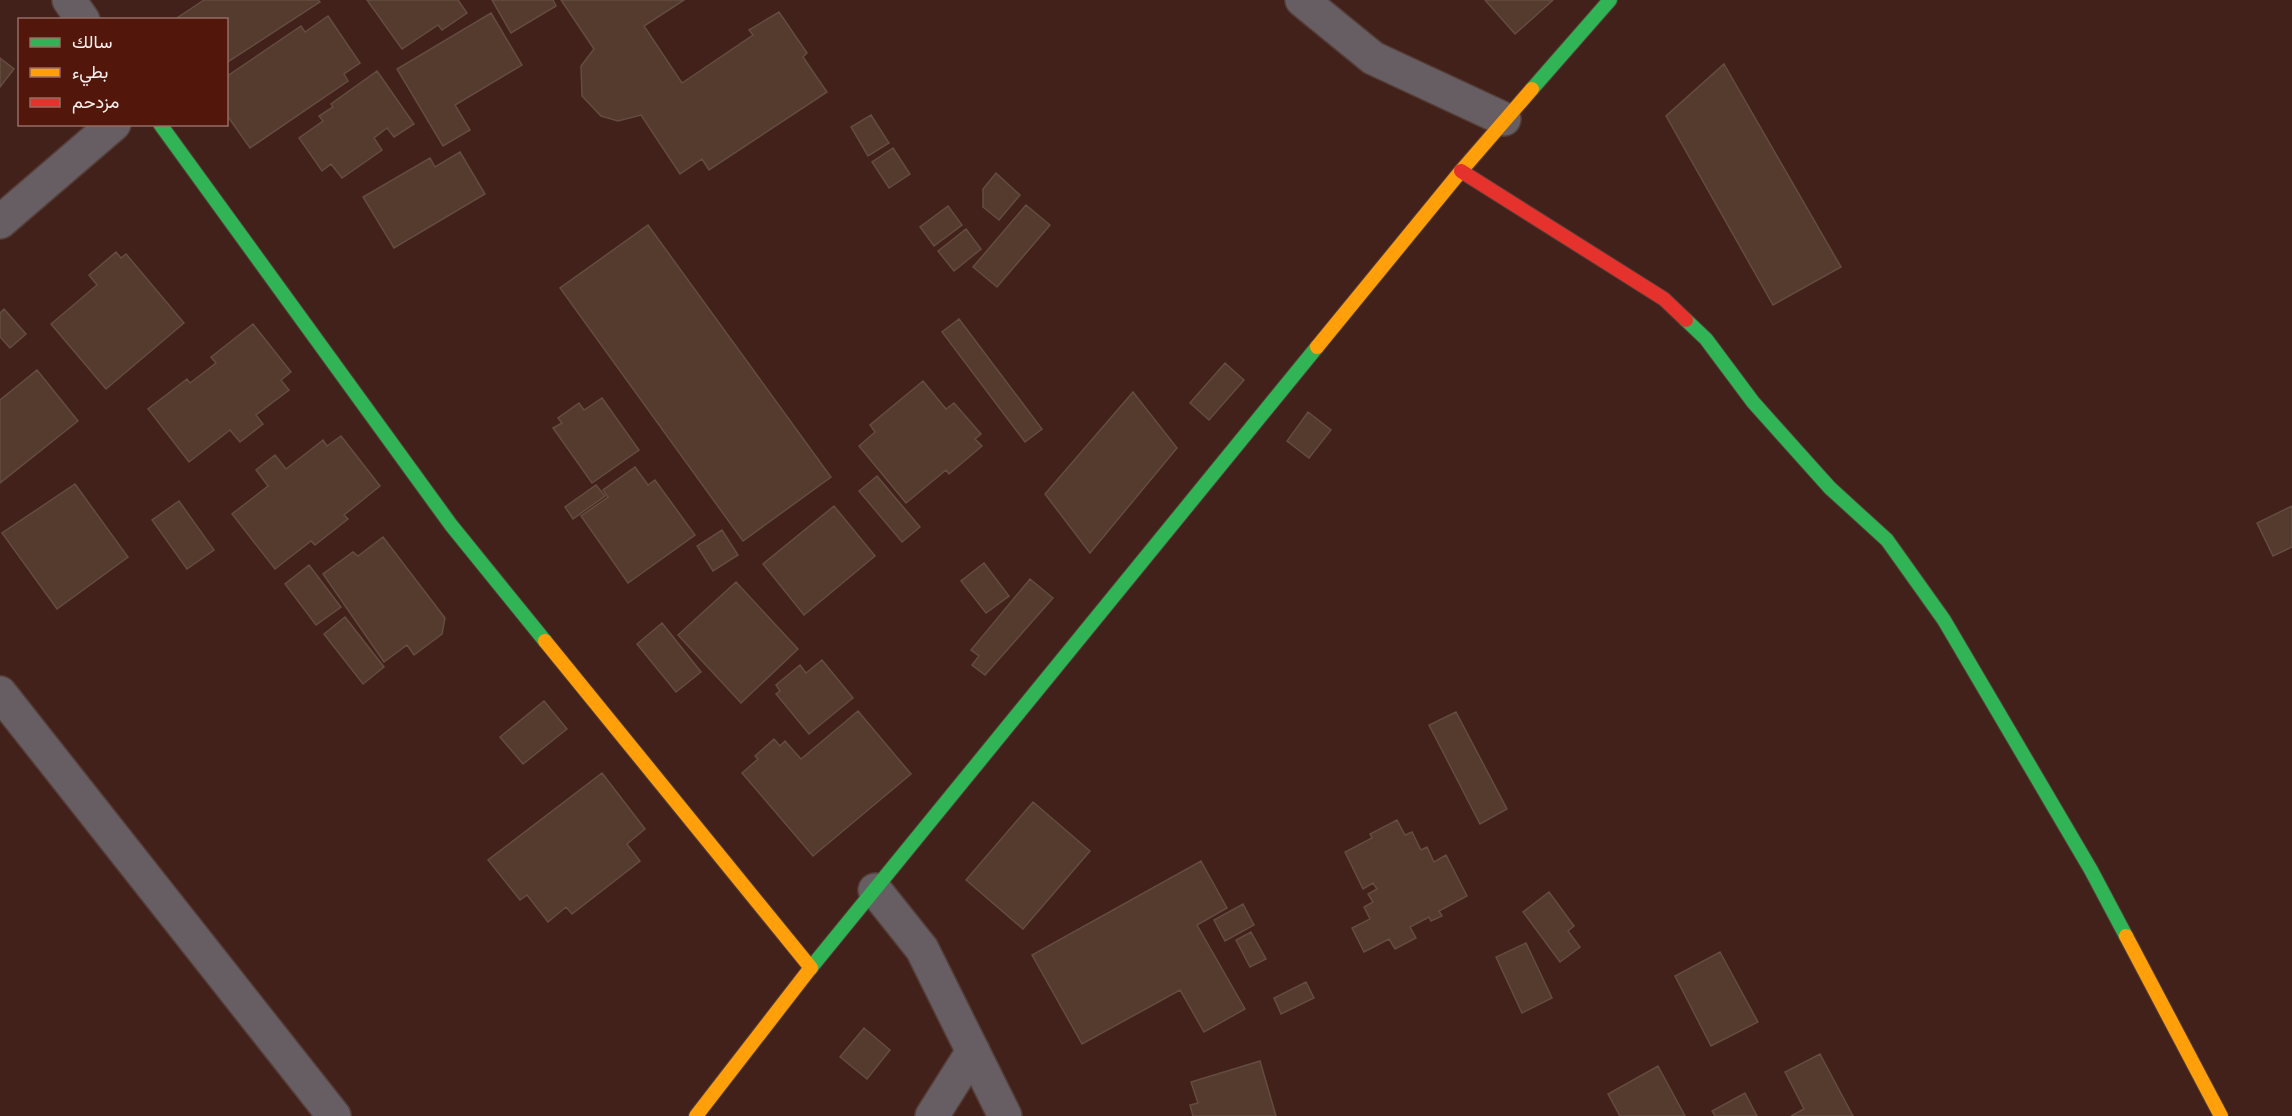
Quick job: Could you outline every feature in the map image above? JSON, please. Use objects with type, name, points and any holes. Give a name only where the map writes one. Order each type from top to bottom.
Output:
[{"type":"street","points":[[69,0],[82,18]]},
{"type":"street","points":[[1302,0],[1373,58],[1504,119]]},
{"type":"street","points":[[696,1116],[811,968],[1461,171],[1610,0]]},
{"type":"street","points":[[0,222],[112,126]]},
{"type":"street","points":[[161,126],[451,525],[811,968]]},
{"type":"street","points":[[1461,171],[1664,298],[1706,339],[1753,402],[1830,488],[1887,540],[1944,620],[2091,870],[2221,1116]]},
{"type":"street","points":[[0,693],[334,1116]]},
{"type":"street","points":[[875,890],[922,949],[1005,1116]]},
{"type":"street","points":[[932,1116],[973,1051]]},
{"type":"building","points":[[204,0],[318,0],[320,2],[228,62],[228,18],[177,18]]},
{"type":"building","points":[[367,0],[458,0],[467,13],[442,30],[438,25],[402,49]]},
{"type":"building","points":[[492,0],[553,0],[556,6],[511,33]]},
{"type":"building","points":[[561,0],[684,0],[644,26],[682,83],[753,35],[749,30],[779,12],[807,53],[803,57],[827,92],[709,170],[702,159],[680,174],[641,115],[618,121],[601,116],[582,96],[581,66],[594,49]]},
{"type":"building","points":[[1485,0],[1553,0],[1515,34]]},
{"type":"building","points":[[491,13],[522,65],[455,105],[470,130],[443,146],[397,69]]},
{"type":"building","points":[[328,16],[360,63],[344,74],[348,81],[250,148],[228,117],[228,76],[301,26],[305,32]]},
{"type":"building","points":[[0,58],[14,69],[0,87]]},
{"type":"building","points":[[1724,64],[1841,267],[1773,305],[1666,116]]},
{"type":"building","points":[[377,71],[414,124],[394,137],[387,128],[374,138],[382,150],[342,178],[331,164],[322,171],[299,138],[323,121],[319,116],[333,107],[331,104]]},
{"type":"building","points":[[871,115],[889,143],[868,156],[851,127]]},
{"type":"building","points":[[893,148],[910,174],[889,188],[872,162]]},
{"type":"building","points":[[460,152],[485,194],[394,248],[363,197],[430,158],[435,167]]},
{"type":"building","points":[[996,173],[1020,195],[999,220],[983,207],[983,189]]},
{"type":"building","points":[[1026,205],[1050,225],[997,287],[973,267]]},
{"type":"building","points":[[948,206],[962,225],[934,246],[920,227]]},
{"type":"building","points":[[648,225],[831,477],[743,541],[560,288]]},
{"type":"building","points":[[966,229],[981,249],[954,271],[938,251]]},
{"type":"building","points":[[116,252],[121,258],[126,254],[184,323],[106,389],[51,324],[97,285],[89,275]]},
{"type":"building","points":[[4,309],[26,334],[10,348],[0,337],[0,313]]},
{"type":"building","points":[[959,319],[1042,429],[1025,442],[942,332]]},
{"type":"building","points":[[253,324],[291,372],[281,380],[289,390],[256,415],[263,424],[240,442],[230,430],[189,462],[148,409],[187,379],[190,383],[216,363],[211,357]]},
{"type":"building","points":[[1225,363],[1244,380],[1209,420],[1190,403]]},
{"type":"building","points":[[37,370],[78,421],[0,483],[0,400]]},
{"type":"building","points":[[923,381],[946,409],[954,403],[981,434],[975,439],[982,446],[949,474],[946,470],[906,503],[859,446],[875,432],[870,425]]},
{"type":"building","points":[[1133,392],[1177,448],[1090,553],[1045,494]]},
{"type":"building","points":[[602,398],[639,450],[592,483],[553,428],[562,423],[558,418],[579,403],[584,410]]},
{"type":"building","points":[[1308,412],[1331,430],[1309,458],[1287,441]]},
{"type":"building","points":[[341,436],[380,486],[344,515],[348,519],[315,545],[311,541],[275,569],[232,514],[268,486],[256,470],[275,455],[286,469],[323,440],[327,446]]},
{"type":"building","points":[[635,467],[648,485],[655,480],[695,535],[628,583],[581,516],[608,497],[603,490]]},
{"type":"building","points":[[877,476],[920,527],[902,542],[859,491]]},
{"type":"building","points":[[75,484],[128,557],[57,609],[2,533]]},
{"type":"building","points":[[596,485],[605,496],[573,519],[565,507]]},
{"type":"building","points":[[179,501],[214,550],[187,569],[152,520]]},
{"type":"building","points":[[834,506],[875,556],[804,615],[763,564]]},
{"type":"building","points":[[2292,506],[2292,547],[2273,556],[2257,523]]},
{"type":"building","points":[[722,530],[738,555],[713,571],[697,546]]},
{"type":"building","points":[[383,537],[445,618],[442,634],[414,655],[407,645],[384,662],[323,574],[353,552],[358,556]]},
{"type":"building","points":[[984,563],[1009,596],[986,613],[961,581]]},
{"type":"building","points":[[309,565],[341,607],[316,625],[285,584]]},
{"type":"building","points":[[1030,579],[1053,598],[985,675],[972,665],[979,656],[971,650]]},
{"type":"building","points":[[736,582],[798,649],[741,703],[678,635]]},
{"type":"building","points":[[345,617],[384,667],[363,684],[324,634]]},
{"type":"building","points":[[662,623],[701,672],[676,692],[637,644]]},
{"type":"building","points":[[822,660],[853,698],[809,734],[776,694],[780,691],[776,685],[800,665],[806,673]]},
{"type":"building","points":[[544,701],[567,729],[523,764],[500,737]]},
{"type":"building","points":[[858,711],[911,774],[813,856],[742,773],[758,759],[755,756],[774,739],[780,746],[785,741],[801,759]]},
{"type":"building","points":[[1456,712],[1507,809],[1480,824],[1429,725]]},
{"type":"building","points":[[602,773],[645,829],[627,844],[640,861],[572,914],[566,907],[548,922],[527,895],[520,900],[488,860]]},
{"type":"building","points":[[1033,802],[1090,851],[1023,929],[966,880]]},
{"type":"building","points":[[1397,820],[1405,835],[1412,832],[1421,850],[1427,847],[1434,862],[1446,855],[1467,896],[1439,911],[1442,916],[1431,921],[1429,917],[1410,927],[1416,938],[1395,949],[1389,939],[1364,952],[1352,928],[1370,919],[1364,907],[1373,902],[1368,894],[1377,889],[1373,883],[1363,889],[1345,852],[1372,838],[1370,834]]},
{"type":"building","points":[[1201,861],[1227,908],[1197,925],[1245,1009],[1204,1032],[1180,990],[1082,1044],[1032,955]]},
{"type":"building","points":[[1549,892],[1574,926],[1568,931],[1580,947],[1560,962],[1523,912]]},
{"type":"building","points":[[1243,904],[1254,925],[1225,941],[1214,920]]},
{"type":"building","points":[[1251,932],[1266,959],[1250,967],[1236,940]]},
{"type":"building","points":[[1526,943],[1552,998],[1522,1013],[1496,957]]},
{"type":"building","points":[[1720,952],[1758,1022],[1711,1046],[1675,976]]},
{"type":"building","points":[[1306,982],[1314,998],[1281,1014],[1274,998]]},
{"type":"building","points":[[864,1028],[890,1050],[867,1079],[840,1057]]},
{"type":"building","points":[[1820,1054],[1853,1116],[1791,1116],[1804,1109],[1785,1072]]},
{"type":"building","points":[[1260,1061],[1276,1116],[1193,1116],[1190,1105],[1198,1103],[1191,1082]]},
{"type":"building","points":[[1658,1066],[1685,1116],[1620,1116],[1608,1094]]},
{"type":"building","points":[[1745,1093],[1757,1116],[1715,1116],[1712,1111]]},
{"type":"traffic: fast","points":[[1532,89],[1610,0]]},
{"type":"traffic: fast","points":[[161,126],[451,525],[545,641]]},
{"type":"traffic: fast","points":[[1686,320],[1706,339],[1753,402],[1830,488],[1887,540],[1944,620],[2091,870],[2126,936]]},
{"type":"traffic: fast","points":[[809,970],[1317,347]]},
{"type":"traffic: slow","points":[[1317,347],[1461,171],[1532,89]]},
{"type":"traffic: slow","points":[[545,641],[811,968]]},
{"type":"traffic: slow","points":[[2126,936],[2221,1116]]},
{"type":"traffic: slow","points":[[696,1116],[809,970]]},
{"type":"traffic: jam","points":[[1461,171],[1664,299],[1686,320]]}]
